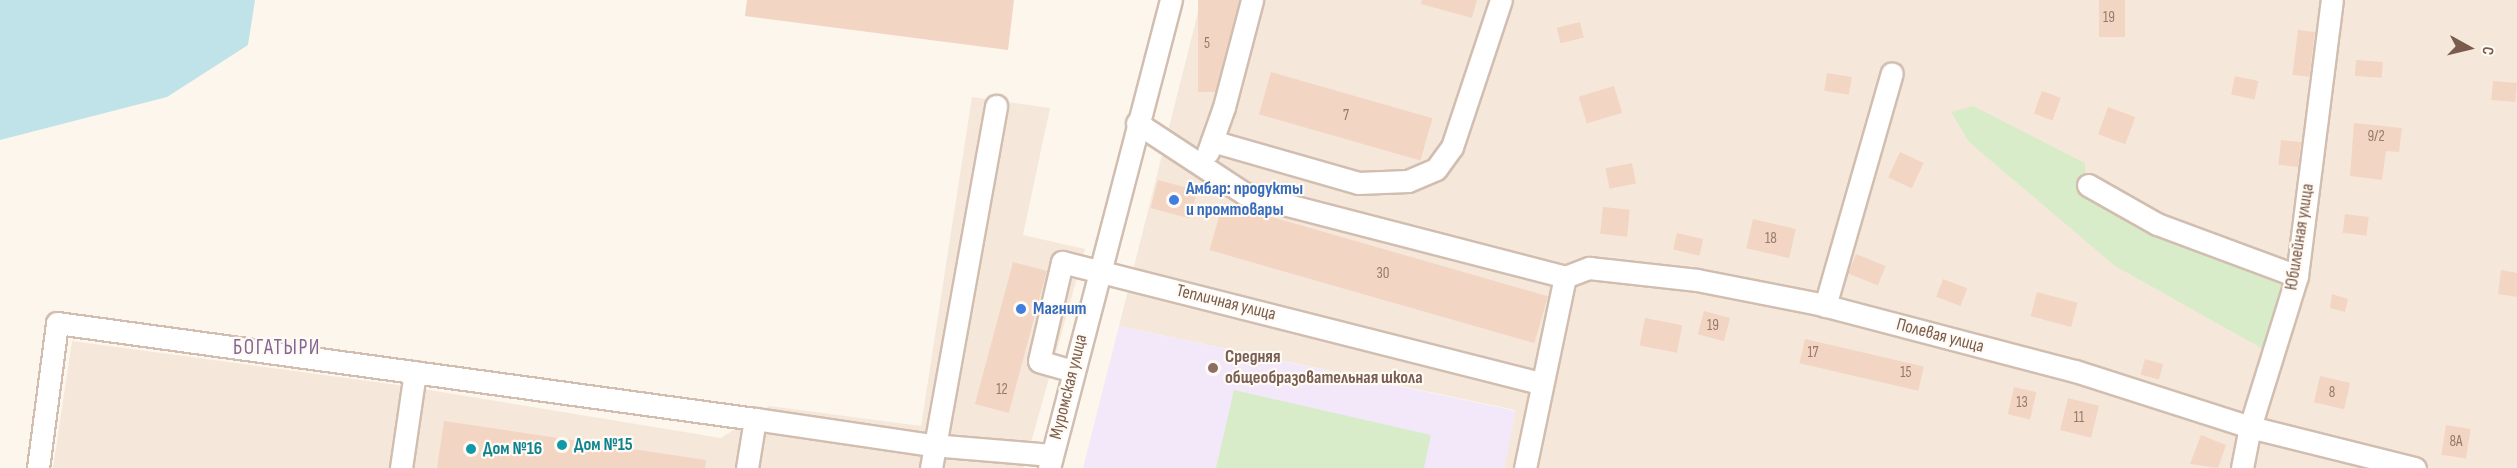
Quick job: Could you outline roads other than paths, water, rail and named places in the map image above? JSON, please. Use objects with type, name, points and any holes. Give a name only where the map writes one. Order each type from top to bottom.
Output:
[{"type":"street","points":[[1099,271],[1171,0]]},
{"type":"street","points":[[1204,164],[1252,0]]},
{"type":"street","points":[[1212,141],[1358,183],[1408,182],[1436,169],[1452,147],[1501,0]]},
{"type":"street","name":"Юбилейная улица","points":[[2242,468],[2250,427],[2297,276],[2332,0]]},
{"type":"street","points":[[1825,306],[1892,73]]},
{"type":"street","points":[[931,468],[932,445],[996,105]]},
{"type":"street","points":[[1137,123],[1204,164],[1221,182],[1245,194],[1565,277],[1525,468]]},
{"type":"street","points":[[2088,185],[2157,224],[2297,276]]},
{"type":"street","name":"Тепличная улица","points":[[1073,371],[1039,361],[1062,262],[1541,384]]},
{"type":"street","name":"Полевая улица","points":[[1565,277],[1589,268],[1654,275],[1825,306],[2075,371],[2250,427],[2415,468]]},
{"type":"street","name":"Муромская улица","points":[[1050,461],[1099,271]]},
{"type":"street","points":[[38,468],[57,323],[755,418],[1050,461]]},
{"type":"street","points":[[401,468],[415,372]]},
{"type":"street","points":[[747,468],[755,418]]},
{"type":"water","points":[[0,0],[255,0],[248,45],[167,97],[0,140]]},
{"type":"place","name":"Амбар: продукты и промтовары","points":[[1174,200]]},
{"type":"place","name":"Магнит","points":[[1021,309]]},
{"type":"place","name":"Средняя общеобразовательная школа","points":[[1213,368]]},
{"type":"place","name":"Дом №15","points":[[562,445]]},
{"type":"place","name":"Дом №16","points":[[471,449]]},
{"type":"district","name":"БОГАТЫРИ","points":[[277,348]]}]
